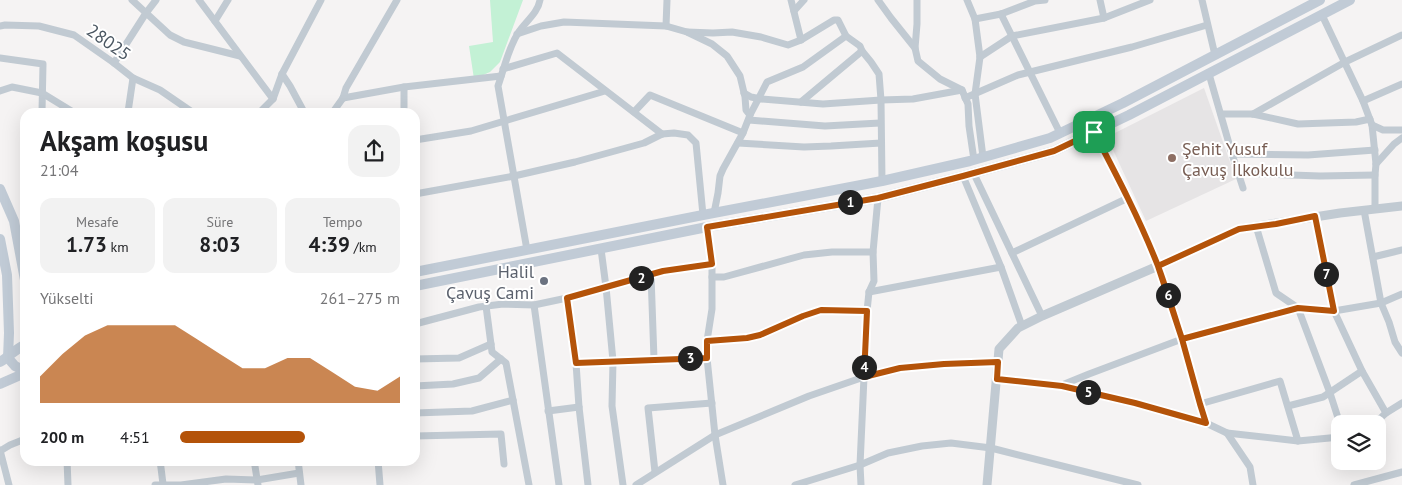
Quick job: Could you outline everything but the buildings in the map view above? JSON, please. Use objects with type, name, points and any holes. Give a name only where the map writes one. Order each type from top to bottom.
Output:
[{"type":"main road","points":[[420,271],[882,181],[978,158],[1050,138],[1123,104],[1320,0]]},
{"type":"main road","points":[[420,285],[707,227],[878,198],[974,174],[1054,151],[1129,115],[1350,0]]},
{"type":"main road","points":[[0,188],[14,221],[20,253]]},
{"type":"main road","points":[[0,238],[7,275],[9,333],[4,360]]},
{"type":"main road","points":[[4,360],[14,350],[20,347]]},
{"type":"main road","points":[[4,360],[20,369]]},
{"type":"main road","points":[[0,384],[20,374]]},
{"type":"street","points":[[132,0],[170,35],[184,42],[240,56]]},
{"type":"street","points":[[114,63],[156,0]]},
{"type":"street","points":[[199,0],[273,99]]},
{"type":"street","points":[[215,21],[228,0]]},
{"type":"street","points":[[264,108],[273,99],[282,74],[321,0]]},
{"type":"street","points":[[336,108],[396,0]]},
{"type":"street","points":[[527,250],[498,86],[517,34],[539,6],[540,0]]},
{"type":"street","points":[[666,26],[667,0]]},
{"type":"street","points":[[791,0],[801,40]]},
{"type":"street","points":[[794,10],[804,0]]},
{"type":"street","points":[[878,0],[915,48]]},
{"type":"street","points":[[917,0],[915,48],[918,61],[940,79],[962,90],[968,104],[969,126],[978,158]]},
{"type":"street","points":[[967,0],[975,19],[980,57],[974,94],[978,158]]},
{"type":"street","points":[[975,19],[1001,14],[1035,1],[1045,0]]},
{"type":"street","points":[[1100,0],[1104,18]]},
{"type":"street","points":[[980,57],[1012,36],[1104,18],[1150,0]]},
{"type":"street","points":[[1202,0],[1215,55]]},
{"type":"street","points":[[1001,14],[1060,133]]},
{"type":"street","points":[[1322,14],[1371,122],[1376,164],[1375,209]]},
{"type":"street","points":[[687,32],[732,32],[761,37],[788,45],[801,40],[834,20],[838,20],[846,36],[860,46],[878,74],[881,100],[882,181]]},
{"type":"street","points":[[517,34],[541,26],[564,22],[666,26],[687,32],[712,44],[728,56],[740,76],[749,118]]},
{"type":"street","points":[[966,98],[1018,75],[1132,47],[1207,25]]},
{"type":"street","name":"28025","points":[[0,26],[39,26],[74,36],[133,78],[160,90],[186,108]]},
{"type":"street","points":[[1253,114],[1345,62],[1402,35]]},
{"type":"street","points":[[714,213],[720,176],[767,82],[803,67],[846,36]]},
{"type":"street","points":[[801,102],[862,51]]},
{"type":"street","points":[[343,98],[502,73],[557,53],[662,134]]},
{"type":"street","points":[[0,58],[43,64],[42,108]]},
{"type":"street","points":[[282,74],[302,108]]},
{"type":"street","points":[[1209,74],[1243,188]]},
{"type":"street","points":[[129,108],[133,78]]},
{"type":"street","points":[[1363,101],[1402,84]]},
{"type":"street","points":[[0,91],[12,87],[42,93],[66,108]]},
{"type":"street","points":[[404,87],[404,108]]},
{"type":"street","points":[[744,93],[758,98],[823,104],[913,99],[962,90]]},
{"type":"street","points":[[420,139],[471,131],[605,91]]},
{"type":"street","points":[[634,112],[650,95],[743,133]]},
{"type":"street","points":[[1221,114],[1253,114],[1298,124],[1371,122],[1383,130],[1402,130]]},
{"type":"street","points":[[749,118],[825,126],[880,123]]},
{"type":"street","points":[[1094,132],[1128,198],[1158,266],[1182,339],[1206,423]]},
{"type":"street","points":[[420,193],[514,176],[575,162],[644,143],[662,134],[674,133],[688,135],[696,143],[703,215]]},
{"type":"street","points":[[1376,164],[1402,138]]},
{"type":"street","points":[[738,143],[804,147],[881,143]]},
{"type":"street","points":[[1232,154],[1308,155],[1375,150]]},
{"type":"street","points":[[1239,173],[1320,176],[1375,175]]},
{"type":"street","points":[[974,174],[1042,316]]},
{"type":"street","points":[[963,176],[1001,267],[1022,326]]},
{"type":"street","points":[[861,485],[860,465],[867,311],[869,292],[874,281],[878,198]]},
{"type":"street","points":[[1012,253],[1128,198]]},
{"type":"street","points":[[987,485],[999,349],[1018,328],[1239,229],[1315,216],[1402,206]]},
{"type":"street","points":[[1364,210],[1381,303],[1395,342],[1402,353]]},
{"type":"street","points":[[1315,216],[1334,311],[1362,371],[1386,413],[1402,403]]},
{"type":"street","points":[[1256,226],[1276,293],[1298,308],[1337,415]]},
{"type":"street","points":[[707,227],[712,264],[712,309],[707,341],[707,358],[715,435],[723,485]]},
{"type":"street","points":[[601,249],[613,361],[612,406],[623,485]]},
{"type":"street","points":[[1373,257],[1402,250]]},
{"type":"street","points":[[712,277],[724,277],[804,255],[832,252],[874,252]]},
{"type":"street","points":[[420,323],[486,306],[503,304],[534,306],[663,271],[712,264]]},
{"type":"street","points":[[869,292],[1001,267]]},
{"type":"street","points":[[651,275],[654,359]]},
{"type":"street","points":[[1062,386],[1182,339],[1298,308],[1334,311],[1381,303],[1402,294]]},
{"type":"street","points":[[567,298],[576,363],[588,485]]},
{"type":"street","points":[[486,306],[492,352],[506,363],[529,485]]},
{"type":"street","points":[[534,306],[559,485]]},
{"type":"street","points":[[707,341],[747,338],[760,335],[821,310],[867,311]]},
{"type":"street","points":[[420,359],[459,358],[491,344]]},
{"type":"street","points":[[576,363],[707,358]]},
{"type":"street","points":[[420,386],[454,384],[479,378],[501,359]]},
{"type":"street","points":[[636,485],[715,435],[810,396],[864,377],[900,368],[998,362]]},
{"type":"street","points":[[1288,406],[1323,397],[1362,371]]},
{"type":"street","points":[[997,379],[1062,386],[1144,405],[1206,423],[1227,433],[1298,441],[1331,438]]},
{"type":"street","points":[[1200,404],[1280,381],[1298,441]]},
{"type":"street","points":[[420,413],[472,412],[513,400]]},
{"type":"street","points":[[655,472],[648,408],[712,403]]},
{"type":"street","points":[[548,411],[579,407]]},
{"type":"street","points":[[1227,433],[1250,468],[1254,485]]},
{"type":"street","points":[[420,436],[501,434],[504,464]]},
{"type":"street","points":[[9,485],[0,451],[20,440]]},
{"type":"street","points":[[795,485],[860,465],[888,453],[922,446],[951,443],[991,448],[1122,483],[1138,485]]},
{"type":"street","points":[[67,466],[68,485]]},
{"type":"street","points":[[160,466],[159,485],[181,485],[226,479],[257,483],[299,473]]},
{"type":"street","points":[[255,466],[257,483]]},
{"type":"street","points":[[298,466],[301,485]]},
{"type":"street","points":[[378,466],[380,485]]},
{"type":"street","points":[[1354,485],[1402,472]]},
{"type":"shaded area","name":"Şehit Yusuf Çavuş İlkokulu","points":[[1204,88],[1236,179],[1146,221],[1107,137]]},
{"type":"green space","points":[[490,0],[523,0],[500,62],[490,72],[474,79],[469,46],[493,42]]},
{"type":"place","name":"Şehit Yusuf Çavuş İlkokulu","points":[[1172,158]]},
{"type":"place","name":"Halil Çavuş Cami","points":[[544,281]]},
{"type":"route","points":[[1094,132],[1054,151],[878,198],[707,227],[712,264],[663,271],[567,298],[576,363],[707,358],[707,341],[747,338],[760,335],[821,310],[867,311],[864,377],[900,368],[998,362],[997,379],[1062,386],[1135,403],[1206,423],[1182,339],[1158,266],[1239,229],[1315,216],[1334,311],[1298,308],[1182,339],[1170,302],[1158,266],[1128,198],[1094,132]]}]
